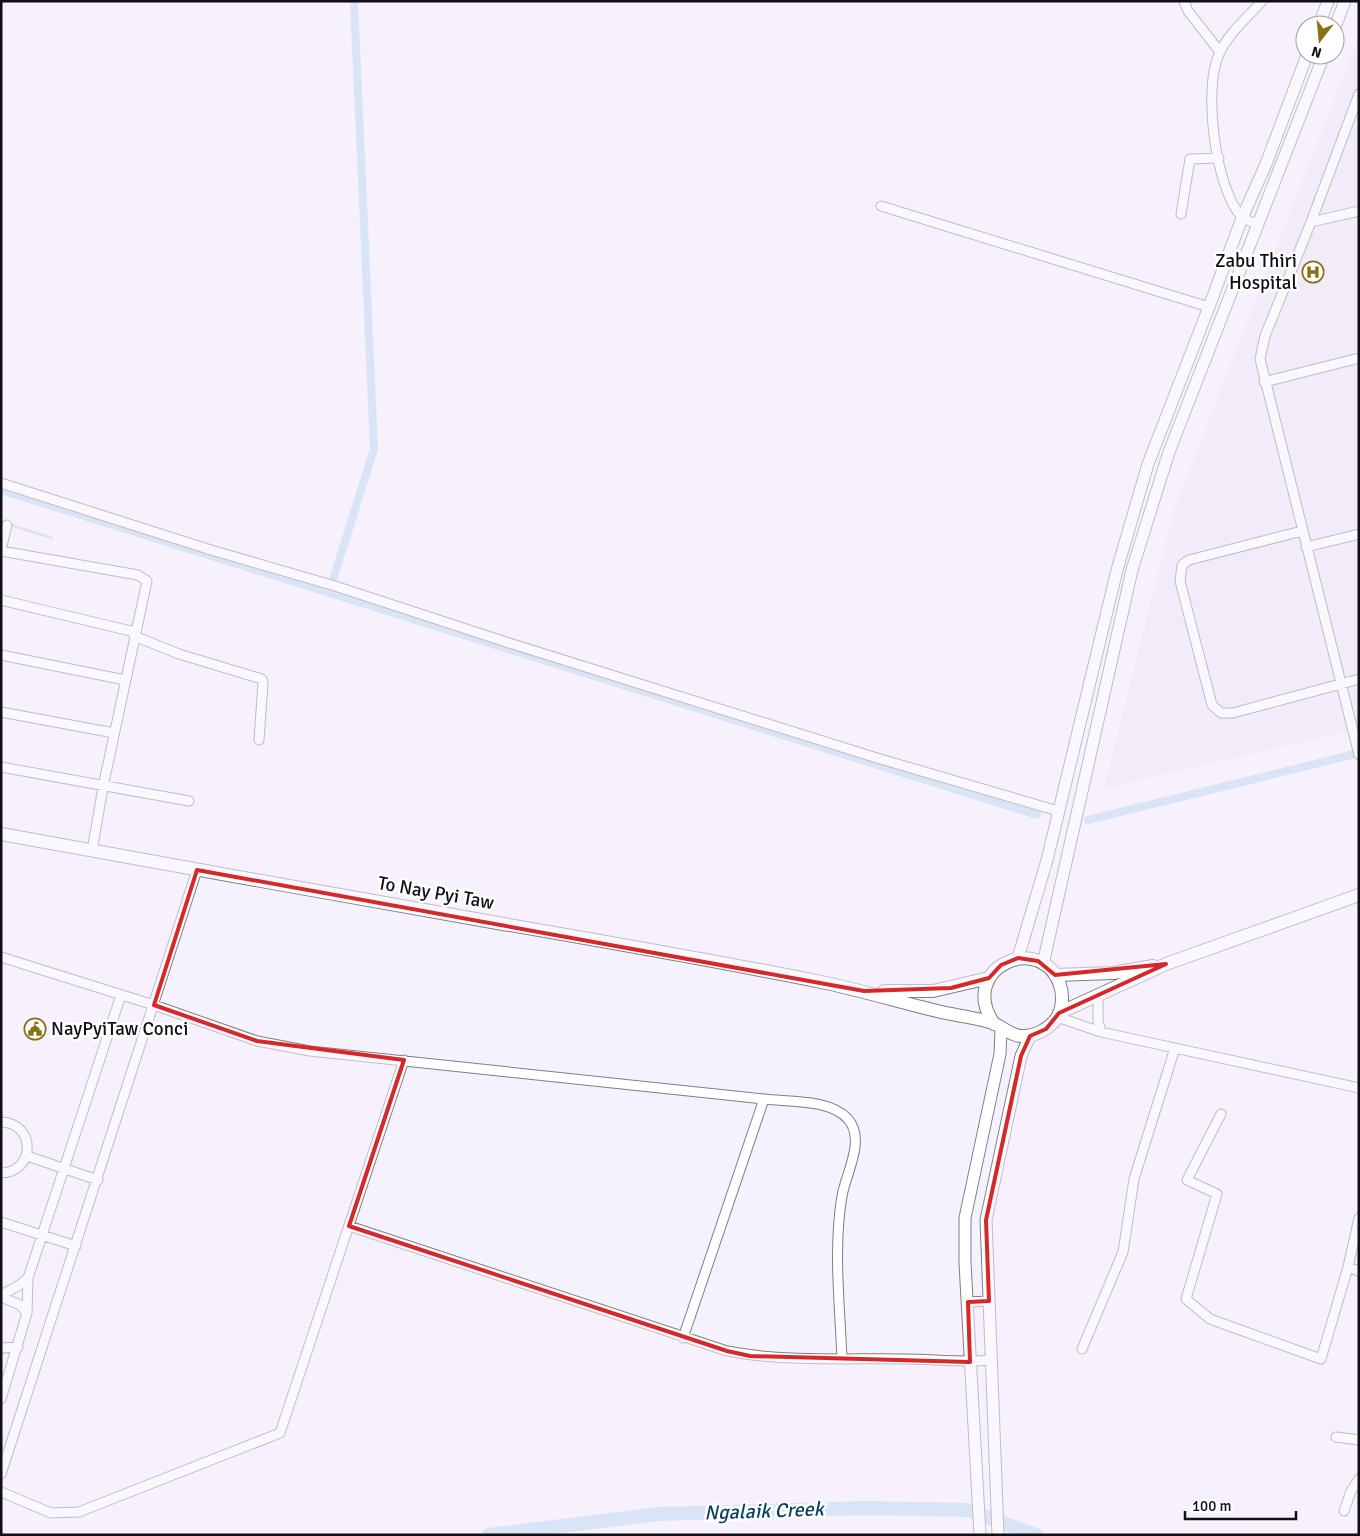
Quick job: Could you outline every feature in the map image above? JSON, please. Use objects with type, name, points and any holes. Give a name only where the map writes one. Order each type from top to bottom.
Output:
[{"type":"main road","points":[[1323,15],[1328,1]]},
{"type":"main road","points":[[1340,15],[1345,1]]},
{"type":"main road","points":[[1018,958],[1035,902],[1117,570],[1148,464],[1242,218],[1266,164],[1304,65]]},
{"type":"main road","points":[[1043,964],[1132,570],[1169,452],[1320,65]]},
{"type":"main road","name":"To Nay Pyi Taw","points":[[1,834],[738,965],[864,991]]},
{"type":"main road","points":[[864,991],[998,1026],[1020,1036],[1030,1036],[1046,1029],[1058,1015],[1166,964],[1359,894]]},
{"type":"main road","points":[[980,1535],[970,1362],[965,1218],[972,1175],[1000,1054],[998,1026],[987,1013],[984,1002],[989,978],[1001,965],[1018,958],[1028,958],[1043,964],[1055,975],[1061,986],[1062,999],[1058,1015]]},
{"type":"main road","points":[[1055,975],[1113,972],[1166,964]]},
{"type":"main road","points":[[864,991],[933,991],[989,978]]},
{"type":"main road","points":[[998,1535],[986,1220],[1021,1056],[1030,1036]]},
{"type":"street","points":[[1184,1],[1188,12],[1220,52]]},
{"type":"street","points":[[1258,224],[1242,218],[1229,195],[1219,158],[1212,112],[1212,84],[1220,52],[1262,1]]},
{"type":"street","points":[[1358,752],[1264,382],[1260,359],[1265,336],[1311,222],[1359,94]]},
{"type":"street","points":[[1181,214],[1190,159],[1219,158]]},
{"type":"street","points":[[881,206],[1209,308]]},
{"type":"street","points":[[1311,222],[1359,210]]},
{"type":"street","points":[[1264,382],[1359,358]]},
{"type":"street","points":[[1,484],[211,550],[332,585],[841,747],[1058,811]]},
{"type":"street","points":[[7,525],[1,551],[144,577],[148,584],[125,680],[92,850]]},
{"type":"street","points":[[1302,531],[1189,560],[1182,565],[1180,581],[1208,695],[1214,709],[1226,714],[1359,680]]},
{"type":"street","points":[[1306,547],[1359,534]]},
{"type":"street","points":[[1,600],[135,634],[179,654],[262,679],[264,683],[259,740]]},
{"type":"street","points":[[1,655],[125,680]]},
{"type":"street","points":[[1,712],[114,733]]},
{"type":"street","points":[[1,767],[190,802]]},
{"type":"street","points":[[1,1474],[3,1463],[98,1180],[197,870]]},
{"type":"street","points":[[1,957],[154,1005],[256,1040],[310,1051],[764,1099],[825,1106],[838,1111],[848,1120],[854,1130],[854,1145],[842,1194],[838,1222],[842,1359]]},
{"type":"street","points":[[2,1395],[27,1313],[28,1278],[121,995]]},
{"type":"street","points":[[1098,996],[1098,1021],[1101,1032]]},
{"type":"street","points":[[1058,1015],[1101,1032],[1359,1088]]},
{"type":"street","points":[[1082,1349],[1123,1252],[1134,1179],[1175,1048]]},
{"type":"street","points":[[1,1492],[51,1513],[79,1512],[280,1433],[404,1060]]},
{"type":"street","points":[[683,1338],[764,1099]]},
{"type":"street","points":[[1221,1114],[1187,1180],[1217,1194],[1186,1300],[1210,1319],[1322,1359],[1348,1267],[1359,1218]]},
{"type":"street","points":[[1,1122],[16,1126],[21,1130],[26,1138],[27,1156],[17,1169],[1,1173]]},
{"type":"street","points":[[27,1156],[98,1180]]},
{"type":"street","points":[[1,1222],[76,1246]]},
{"type":"street","points":[[349,1226],[683,1338],[750,1356],[970,1362],[991,1360]]},
{"type":"street","points":[[1348,1267],[1359,1271]]},
{"type":"street","points":[[1,1296],[28,1278]]},
{"type":"street","points":[[1,1296],[20,1305],[27,1313]]},
{"type":"street","points":[[968,1302],[989,1301]]},
{"type":"street","points":[[1,1348],[18,1347]]},
{"type":"street","points":[[1336,1437],[1359,1440]]},
{"type":"street","points":[[1344,1511],[1351,1491],[1359,1479]]},
{"type":"highlighted area","points":[[197,870],[864,991],[951,988],[989,978],[1001,965],[1018,958],[1038,961],[1055,975],[1166,964],[1059,1013],[1046,1029],[1030,1036],[1021,1056],[986,1220],[989,1301],[968,1302],[970,1362],[750,1356],[727,1351],[349,1226],[404,1060],[257,1041],[154,1005]]},
{"type":"shaded area","name":"Zabu Thiri Hospital","points":[[1359,36],[1359,729],[1104,788],[1175,507]]},
{"type":"waterway","points":[[330,589],[374,449],[354,1]]},
{"type":"waterway","points":[[1,490],[1037,815]]},
{"type":"waterway","points":[[1,522],[52,538]]},
{"type":"waterway","points":[[1088,820],[1359,753]]},
{"type":"waterway","name":"Ngalaik Creek","points":[[489,1535],[659,1514],[865,1508],[968,1510],[1036,1535]]},
{"type":"place","name":"Zabu Thiri Hospital","points":[[1313,272]]},
{"type":"place","name":"NayPyiTaw Conci","points":[[35,1029]]}]
